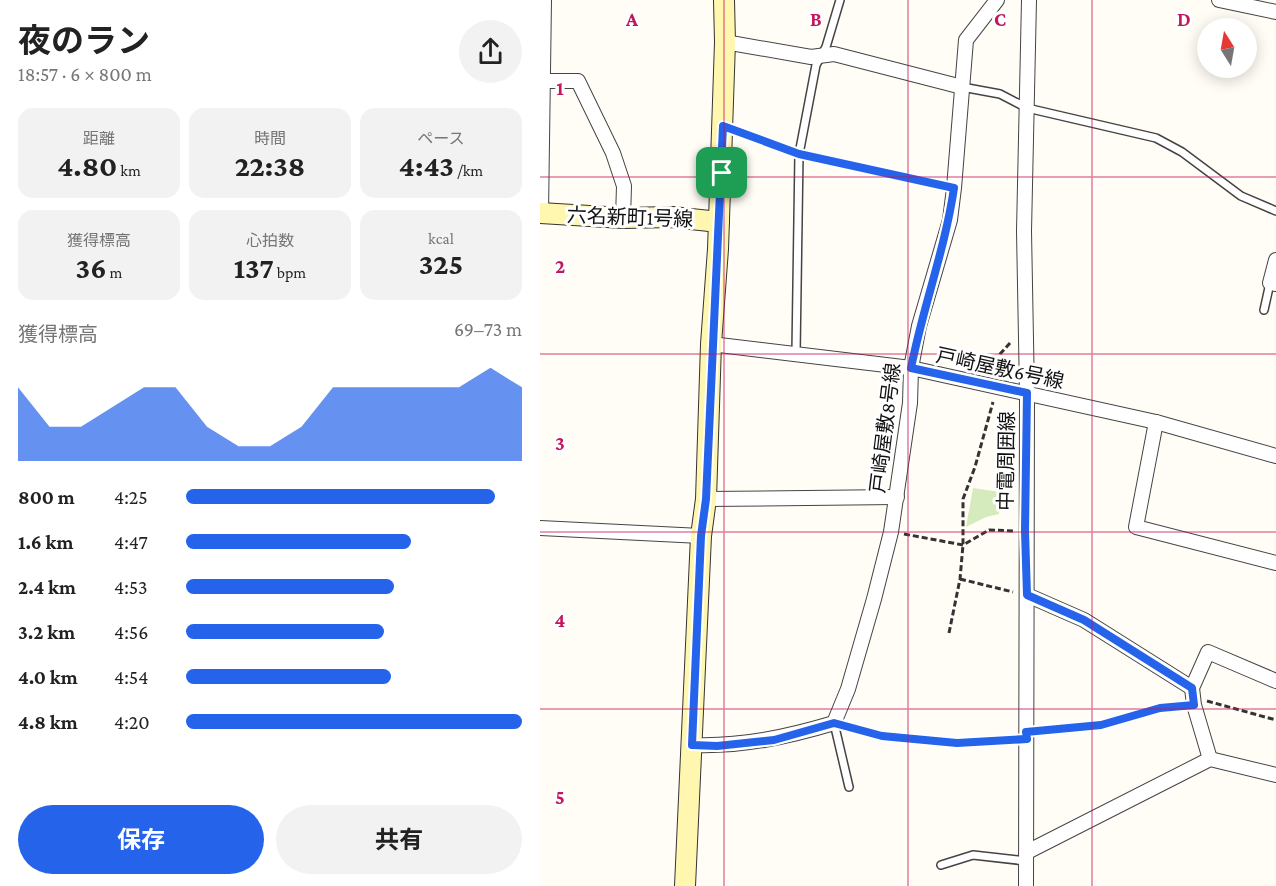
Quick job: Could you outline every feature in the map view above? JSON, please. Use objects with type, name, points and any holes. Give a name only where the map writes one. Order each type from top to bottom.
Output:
[{"type":"main road","points":[[685,886],[701,536],[706,499],[711,344],[719,222],[725,42],[724,0]]},
{"type":"main road","name":"六名新町1号線","points":[[541,213],[623,218],[672,217],[719,222]]},
{"type":"street","points":[[541,213],[541,81],[544,0]]},
{"type":"street","name":"戸崎屋敷8号線","points":[[834,723],[848,689],[891,532],[910,403],[911,368],[920,326],[950,220],[966,40],[997,0]]},
{"type":"street","name":"中電周囲線","points":[[1026,886],[1027,393],[1024,231],[1029,0]]},
{"type":"street","points":[[1219,0],[1276,12]]},
{"type":"street","points":[[725,42],[811,57],[834,54],[962,87]]},
{"type":"street","points":[[541,81],[578,81],[613,153],[624,186],[623,218]]},
{"type":"street","points":[[1273,284],[1276,260]]},
{"type":"street","name":"戸崎屋敷6号線","points":[[711,344],[911,368],[1156,422],[1276,456]]},
{"type":"street","points":[[1156,422],[1136,527],[1276,563]]},
{"type":"street","points":[[706,499],[897,497]]},
{"type":"street","points":[[540,528],[701,536]]},
{"type":"street","points":[[1027,595],[1084,620],[1193,697]]},
{"type":"street","points":[[1210,759],[1193,697],[1208,652],[1276,681]]},
{"type":"street","points":[[692,745],[717,746],[774,740],[834,723]]},
{"type":"street","points":[[1026,857],[1210,759],[1276,775]]},
{"type":"lane","points":[[796,353],[799,154],[816,65],[826,47],[840,0]]},
{"type":"lane","points":[[962,87],[1000,94],[1028,108],[1156,138],[1182,152],[1241,196],[1276,211]]},
{"type":"lane","points":[[723,126],[799,154],[954,188]]},
{"type":"lane","points":[[1264,310],[1273,284]]},
{"type":"lane","points":[[834,723],[849,787]]},
{"type":"lane","points":[[942,865],[973,855],[1026,857]]},
{"type":"path","points":[[949,633],[960,579],[963,499],[975,467],[997,387],[1000,354],[1026,327]]},
{"type":"path","points":[[891,532],[963,545],[990,530],[1025,531]]},
{"type":"path","points":[[960,579],[1027,595]]},
{"type":"path","points":[[834,723],[882,736],[957,743],[1101,725],[1193,697],[1276,720]]},
{"type":"green space","points":[[973,488],[1000,492],[999,514],[986,517],[966,527]]},
{"type":"route","points":[[723,126],[799,154],[954,188],[950,220],[920,326],[911,368],[1027,393],[1025,531],[1027,595],[1084,620],[1192,688],[1194,705],[1160,708],[1101,725],[1026,732],[1027,739],[957,743],[882,736],[834,723],[774,740],[717,746],[692,745],[701,536],[706,499],[711,344],[722,173],[723,126]]}]
